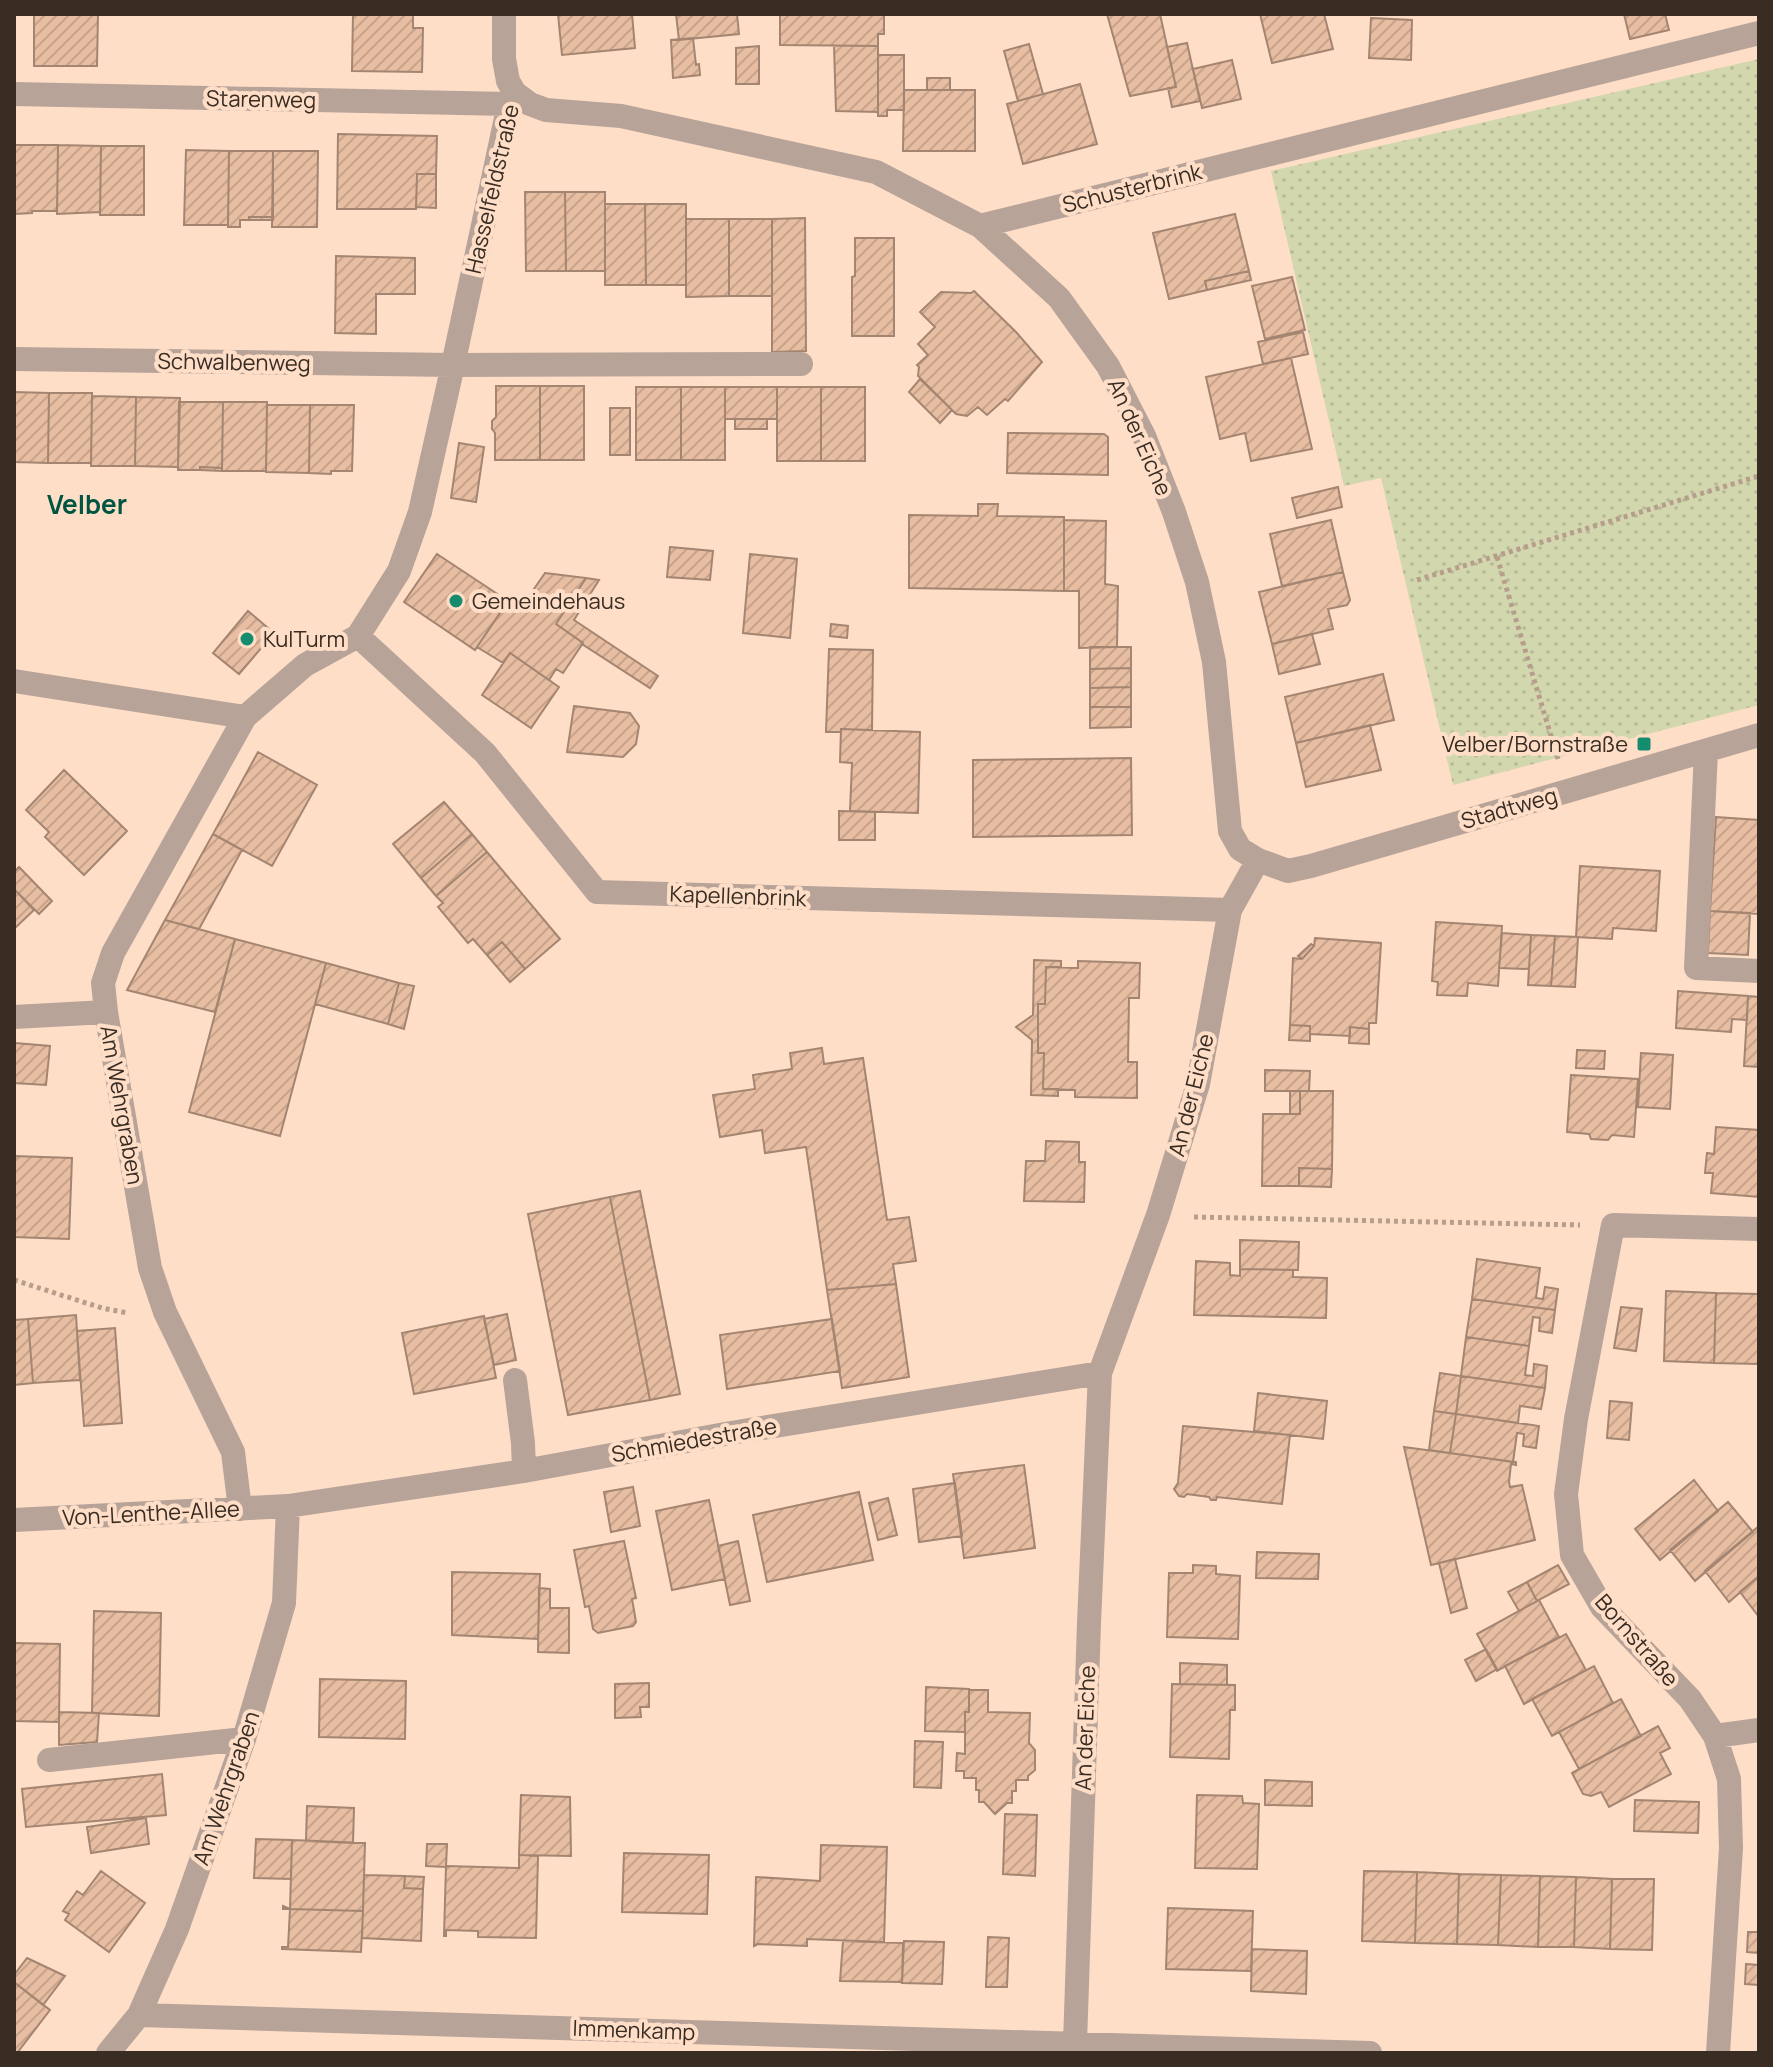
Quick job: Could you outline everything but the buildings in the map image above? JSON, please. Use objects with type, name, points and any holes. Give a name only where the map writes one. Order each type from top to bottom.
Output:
[{"type":"street","name":"Hasselfeldstraße","points":[[245,717],[305,665],[358,636],[399,571],[420,512],[512,99],[504,59],[504,14]]},
{"type":"street","name":"Schusterbrink","points":[[980,226],[1759,33]]},
{"type":"street","name":"Starenweg","points":[[14,94],[512,99]]},
{"type":"street","points":[[512,99],[546,110],[621,116],[876,172],[980,226]]},
{"type":"street","name":"An der Eiche","points":[[980,226],[1059,298],[1108,366],[1144,436],[1174,512],[1200,595],[1214,662],[1230,831],[1240,849],[1258,860],[1230,910],[1198,1084],[1158,1215],[1100,1373],[1075,2044]]},
{"type":"street","name":"Schwalbenweg","points":[[14,359],[453,365]]},
{"type":"street","points":[[453,365],[801,364]]},
{"type":"street","name":"Kapellenbrink","points":[[358,636],[485,753],[597,892],[1230,910]]},
{"type":"street","points":[[14,681],[245,717]]},
{"type":"street","name":"Am Wehrgraben","points":[[240,1509],[233,1452],[165,1312],[150,1268],[103,983],[113,953],[245,717]]},
{"type":"street","name":"Stadtweg","points":[[1258,860],[1288,871],[1311,866],[1759,735]]},
{"type":"street","points":[[1706,751],[1696,968],[1759,971]]},
{"type":"street","points":[[14,1017],[106,1012]]},
{"type":"street","points":[[1613,1225],[1759,1229]]},
{"type":"street","name":"Bornstraße","points":[[1613,1225],[1576,1419],[1566,1494],[1572,1555],[1602,1607],[1690,1699],[1715,1736],[1729,1779],[1731,1848],[1718,2053]]},
{"type":"street","name":"Schmiedestraße","points":[[288,1506],[524,1471],[725,1434],[1100,1373]]},
{"type":"street","points":[[515,1380],[524,1471]]},
{"type":"street","name":"Am Wehrgraben","points":[[108,2053],[139,2015],[177,1929],[244,1739],[284,1603],[288,1506]]},
{"type":"street","name":"Von-Lenthe-Allee","points":[[14,1520],[288,1506]]},
{"type":"street","points":[[1715,1736],[1759,1730]]},
{"type":"street","points":[[49,1760],[244,1739]]},
{"type":"street","name":"Immenkamp","points":[[139,2015],[1370,2053]]},
{"type":"path","points":[[1417,580],[1759,476]]},
{"type":"path","points":[[1497,557],[1568,790]]},
{"type":"path","points":[[1158,1215],[1613,1225]]},
{"type":"path","points":[[14,1280],[102,1308],[132,1314],[165,1312]]},
{"type":"green space","points":[[1759,59],[1759,705],[1453,785],[1381,478],[1344,486],[1271,171]]},
{"type":"place","name":"Gemeindehaus","points":[[456,601]]},
{"type":"place","name":"KulTurm","points":[[247,639]]},
{"type":"place","name":"Velber/Bornstraße","points":[[1644,744]]},
{"type":"district","name":"Velber","points":[[87,504]]}]
